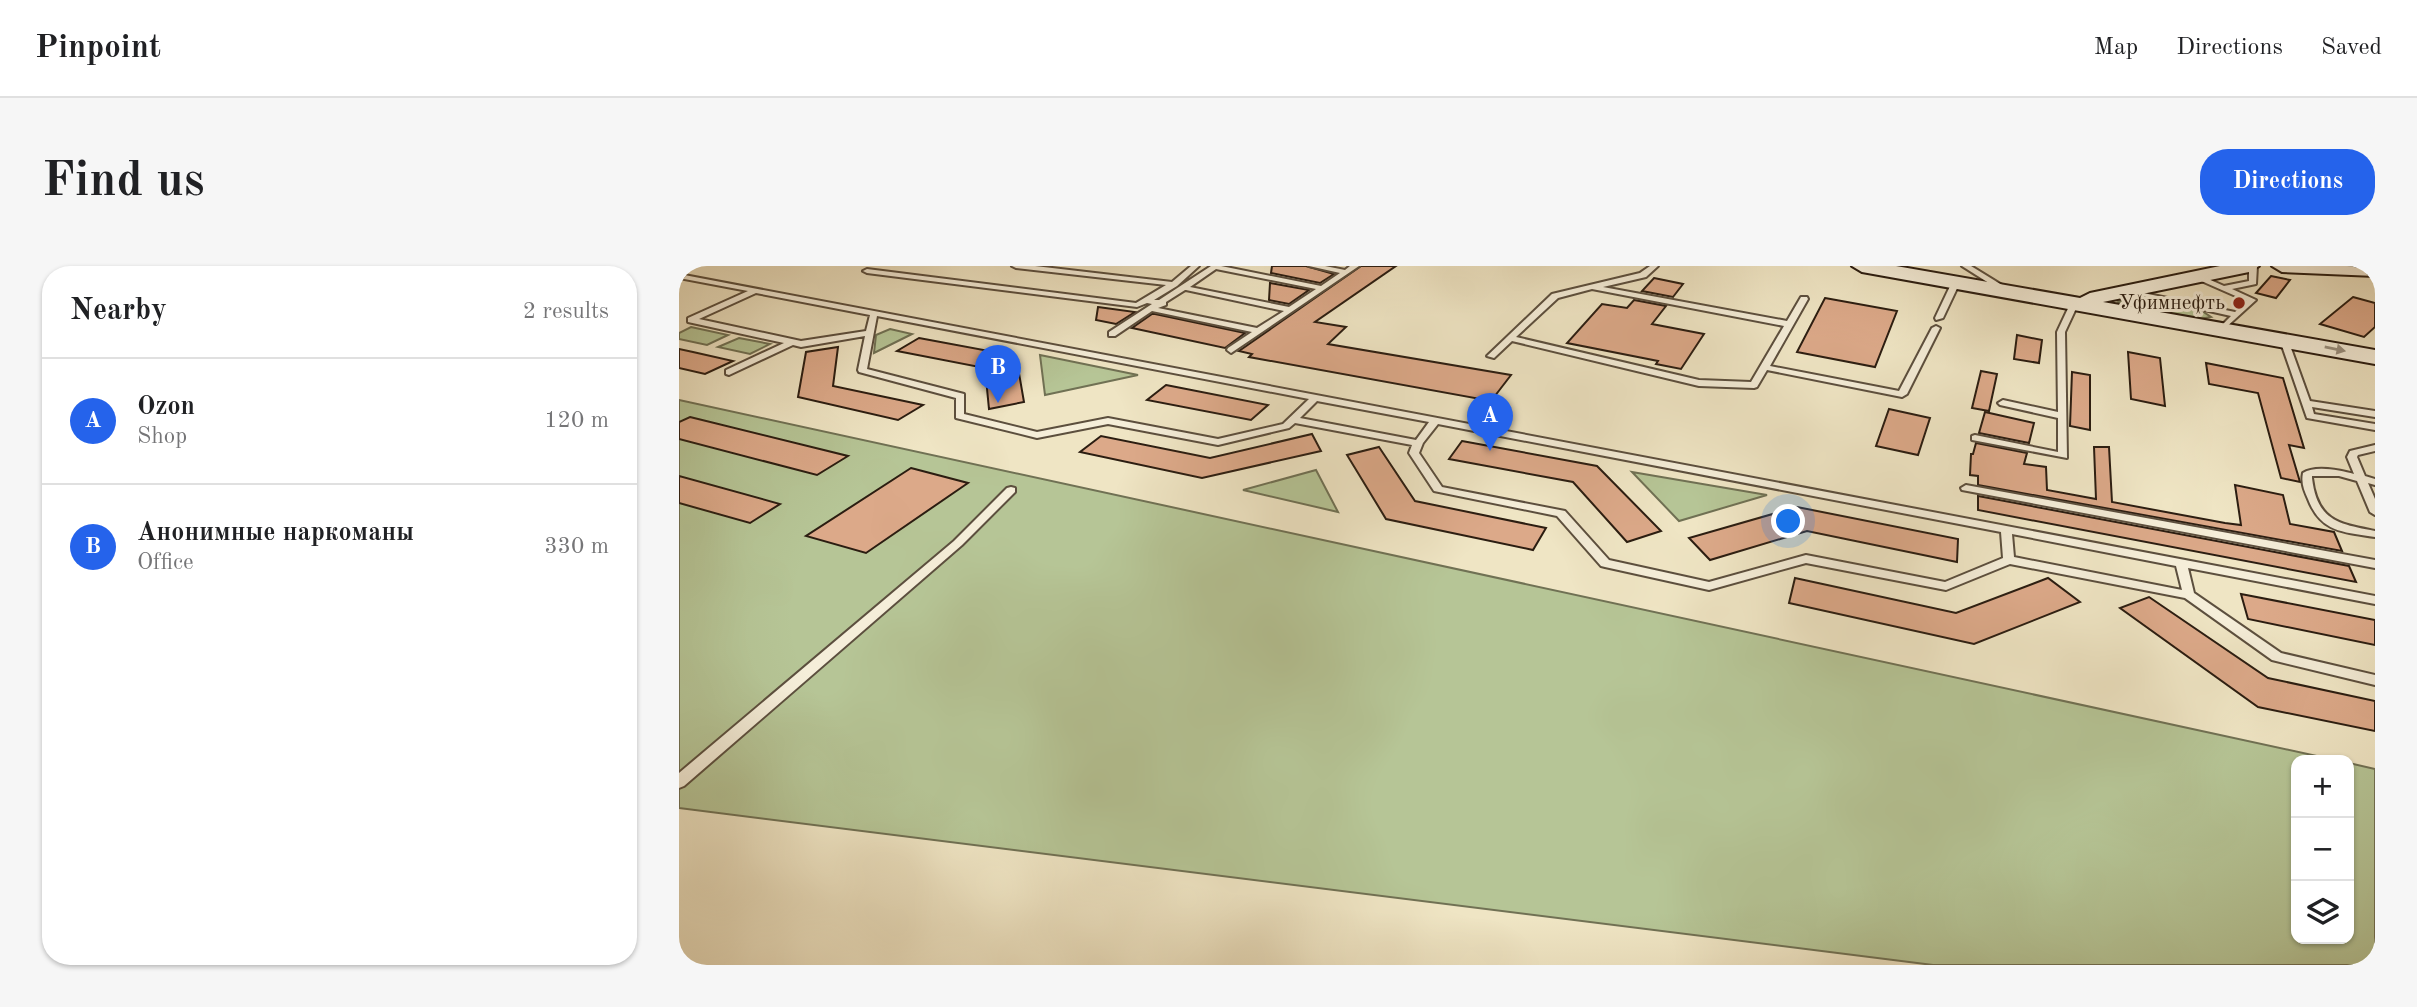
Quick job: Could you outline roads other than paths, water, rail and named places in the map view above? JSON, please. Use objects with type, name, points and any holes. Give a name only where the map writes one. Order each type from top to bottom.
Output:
[{"type":"main road","points":[[1862,266],[1961,274],[2006,290],[2075,302],[2230,322],[2284,340],[2375,357]]},
{"type":"main road","points":[[2075,302],[2194,276],[2221,275],[2251,266]]},
{"type":"main road","points":[[2282,266],[2363,269]]},
{"type":"lane","points":[[878,266],[867,271],[1137,306],[1174,285],[1195,266]]},
{"type":"lane","points":[[1016,266],[1174,285]]},
{"type":"lane","points":[[1313,266],[1346,272]]},
{"type":"lane","points":[[1231,350],[1355,266]]},
{"type":"lane","points":[[1491,356],[1555,296],[1643,275],[1654,266]]},
{"type":"lane","points":[[679,267],[682,277],[2375,600]]},
{"type":"lane","points":[[1112,334],[1216,267],[1321,288]]},
{"type":"lane","points":[[1939,318],[1961,274]]},
{"type":"lane","points":[[2123,291],[2230,322],[2252,300],[2221,275]]},
{"type":"lane","points":[[1592,287],[1788,324]]},
{"type":"lane","points":[[1186,288],[1288,309]]},
{"type":"lane","points":[[679,327],[692,321],[694,317],[757,290]]},
{"type":"lane","points":[[1510,338],[1699,383],[1753,385],[1804,299]]},
{"type":"lane","points":[[1146,301],[1163,303]]},
{"type":"lane","points":[[1975,438],[2063,456],[2061,332],[2075,302]]},
{"type":"lane","points":[[1153,309],[1258,331]]},
{"type":"lane","points":[[874,313],[862,370],[961,396],[959,416],[1037,435],[1108,421],[1219,442],[1286,426],[1316,397]]},
{"type":"lane","points":[[692,321],[801,344],[870,333]]},
{"type":"lane","points":[[1764,367],[1902,394],[1936,328]]},
{"type":"lane","points":[[2284,340],[2310,416],[2375,427]]},
{"type":"lane","points":[[729,372],[792,342]]},
{"type":"lane","points":[[2003,403],[2062,416]]},
{"type":"lane","points":[[2306,403],[2375,414]]},
{"type":"lane","points":[[1436,420],[1413,453],[1438,489],[1561,513],[1605,563],[1709,586],[1807,559],[1946,586],[2009,560],[2189,595],[2277,657],[2375,680]]},
{"type":"lane","points":[[1293,421],[1418,443]]},
{"type":"lane","points":[[2375,448],[2354,453],[2353,457],[2375,512]]},
{"type":"lane","points":[[2375,482],[2318,471],[2308,472],[2306,479],[2318,513],[2324,520],[2336,527],[2375,534]]},
{"type":"lane","points":[[1966,488],[2375,564]]},
{"type":"lane","points":[[679,782],[958,543],[1011,491]]},
{"type":"lane","points":[[2006,530],[2009,560]]},
{"type":"lane","points":[[2181,563],[2189,595]]},
{"type":"place","name":"Уфимнефть","points":[[2239,303]]},
{"type":"place","name":"Анонимные наркоманы","points":[[998,403]]},
{"type":"place","name":"Ozon","points":[[1490,451]]}]
